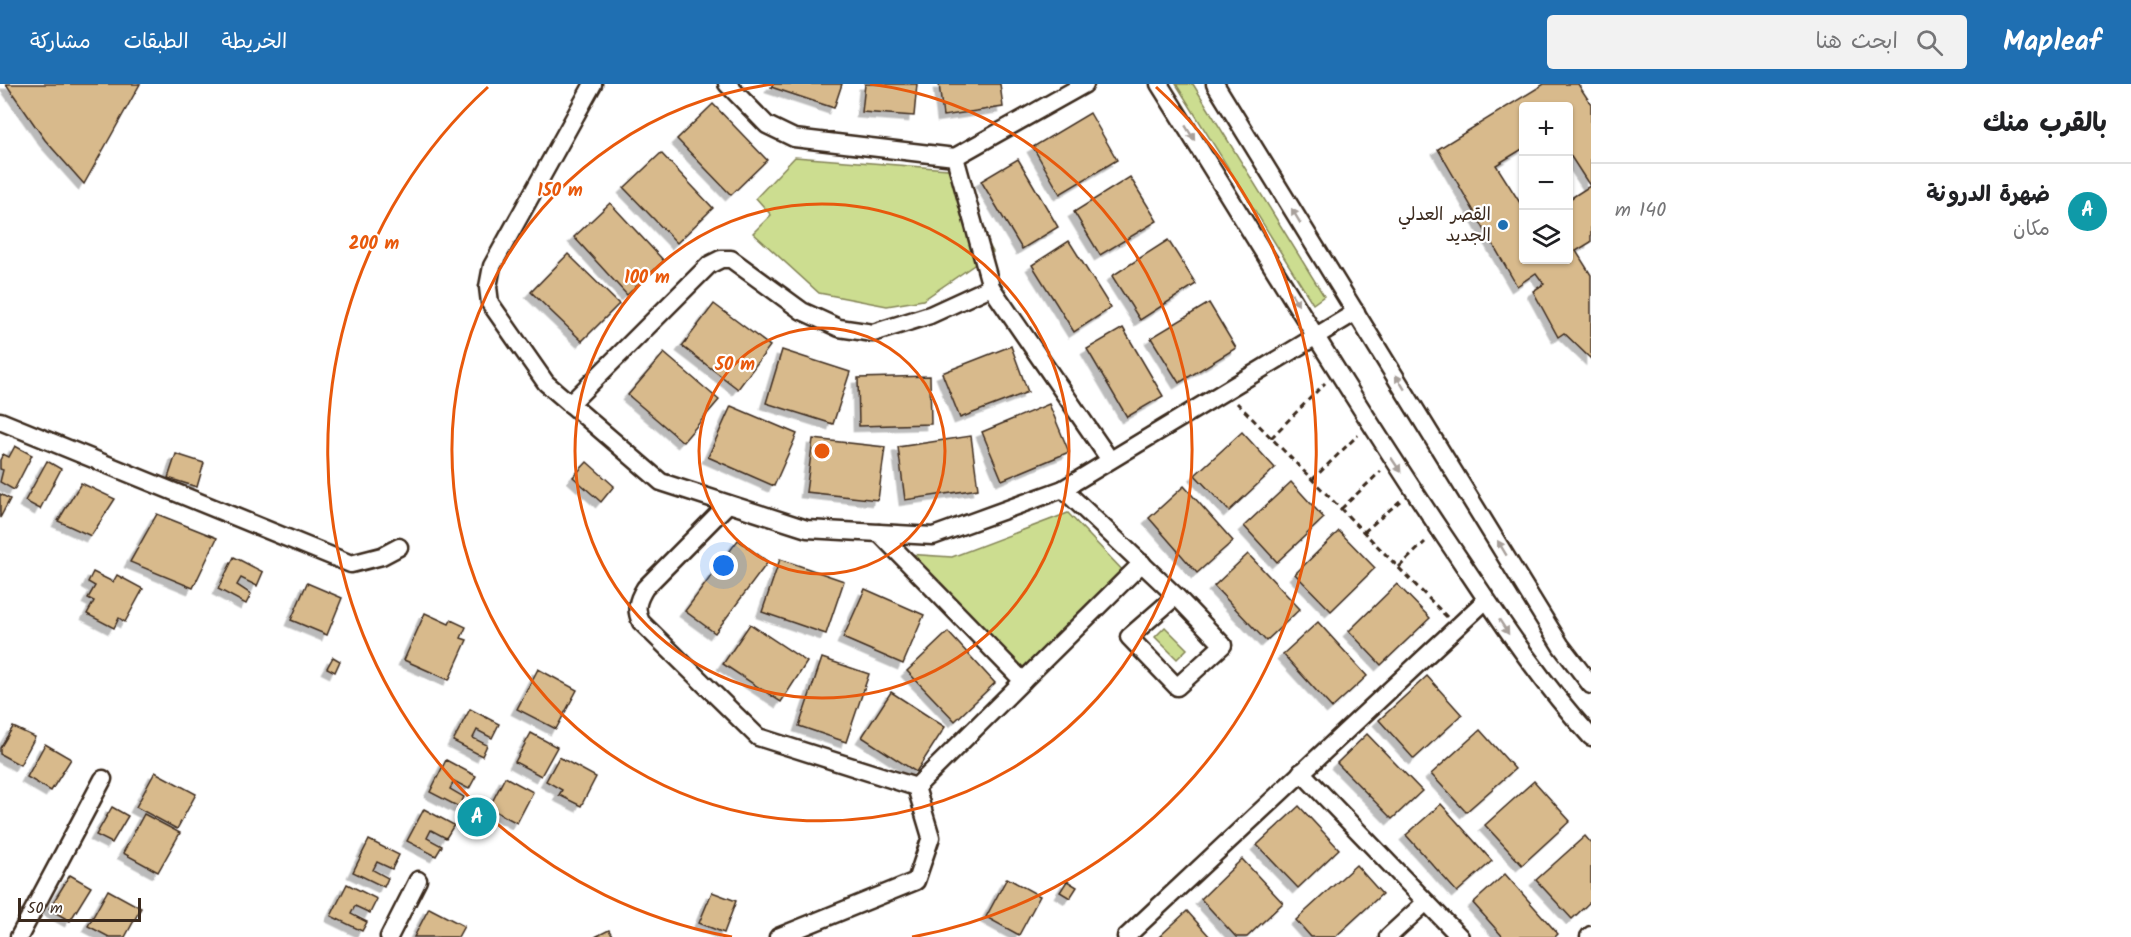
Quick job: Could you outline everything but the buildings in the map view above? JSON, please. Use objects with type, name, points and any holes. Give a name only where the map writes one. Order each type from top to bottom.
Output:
[{"type":"street","points":[[593,84],[492,266],[488,287],[490,303],[546,383],[661,482],[807,529],[933,536],[1063,489],[1356,312]]},
{"type":"street","points":[[727,84],[767,125],[794,138],[955,157],[1085,84]]},
{"type":"street","points":[[1159,84],[1385,448],[1486,600],[1550,691],[1591,737]]},
{"type":"street","points":[[1215,84],[1561,646],[1591,684]]},
{"type":"street","points":[[955,157],[991,287],[1110,460]]},
{"type":"street","points":[[570,404],[709,265],[721,259],[739,263],[802,311],[839,328],[873,333],[930,315],[991,287]]},
{"type":"street","points":[[0,421],[351,564],[382,556],[399,547]]},
{"type":"street","points":[[1063,489],[1142,562],[1176,596],[1223,645],[1177,687],[1129,638],[1176,596]]},
{"type":"street","points":[[728,504],[645,588],[638,601],[637,613],[641,622],[758,737],[916,787]]},
{"type":"street","points":[[879,533],[1023,681]]},
{"type":"street","points":[[916,787],[1142,562]]},
{"type":"street","points":[[1126,937],[1486,600]]},
{"type":"street","points":[[1301,772],[1460,937]]},
{"type":"street","points":[[19,937],[104,779]]},
{"type":"street","points":[[778,937],[916,880],[931,837],[916,787]]},
{"type":"street","points":[[389,937],[418,880]]},
{"type":"street","points":[[1388,937],[1426,902]]},
{"type":"path","points":[[1271,438],[1324,383]]},
{"type":"path","points":[[1225,391],[1457,626]]},
{"type":"path","points":[[1312,480],[1358,435]]},
{"type":"path","points":[[1341,509],[1381,471]]},
{"type":"path","points":[[1364,532],[1400,501]]},
{"type":"path","points":[[1399,567],[1425,542]]},
{"type":"green space","points":[[1176,84],[1193,84],[1324,296],[1313,304]]},
{"type":"green space","points":[[795,157],[948,169],[993,252],[923,300],[887,306],[819,293],[753,233],[771,215],[756,198]]},
{"type":"green space","points":[[1068,513],[1129,577],[1032,671],[1018,666],[905,554],[952,557]]},
{"type":"green space","points":[[1165,627],[1187,649],[1177,659],[1155,637]]},
{"type":"place","name":"القصر العدلي الجديد","points":[[1503,225]]},
{"type":"place","name":"ضهرة الدرونة","points":[[477,817]]}]
